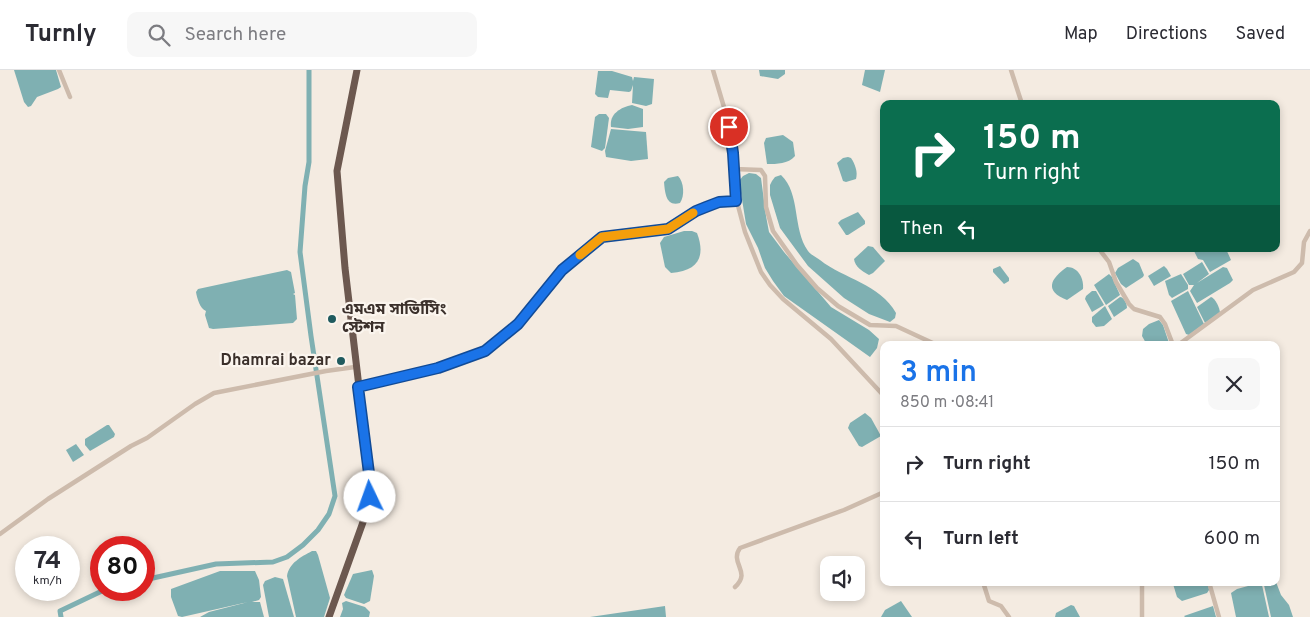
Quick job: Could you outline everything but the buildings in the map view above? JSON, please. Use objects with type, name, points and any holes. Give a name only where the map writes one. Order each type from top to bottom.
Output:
[{"type":"highway","points":[[329,617],[367,511],[371,489],[355,367],[337,171],[357,70]]},
{"type":"street","points":[[59,70],[70,97]]},
{"type":"street","points":[[714,70],[726,114],[734,170],[736,201],[745,232],[761,272],[783,299],[831,339],[880,392]]},
{"type":"street","points":[[1011,70],[1021,100]]},
{"type":"street","points":[[734,170],[761,170],[765,176],[766,207],[773,231],[797,265],[817,288],[838,306],[870,325],[896,326],[928,341]]},
{"type":"street","points":[[358,387],[438,368],[485,351],[518,324],[562,270],[602,237],[668,229],[696,211],[719,202],[736,201]]},
{"type":"street","points":[[1183,341],[1253,290],[1294,272],[1302,263],[1304,242],[1310,231]]},
{"type":"street","points":[[1102,252],[1109,262],[1116,282],[1129,304],[1134,309],[1160,317],[1171,341]]},
{"type":"street","points":[[0,534],[48,499],[131,446],[147,438],[214,393],[355,367]]},
{"type":"street","points":[[735,587],[741,582],[742,578],[737,560],[738,549],[844,510],[880,494]]},
{"type":"street","points":[[985,586],[989,602],[1001,606],[1009,617]]},
{"type":"street","points":[[1142,586],[1142,617]]},
{"type":"street","points":[[1210,586],[1219,617]]},
{"type":"water","points":[[14,70],[56,70],[61,87],[37,97],[31,106],[28,107],[24,102]]},
{"type":"water","points":[[759,70],[785,70],[785,74],[778,79],[760,76]]},
{"type":"water","points":[[865,70],[885,70],[880,92],[862,85]]},
{"type":"water","points":[[598,71],[612,71],[632,77],[633,81],[634,77],[654,79],[652,104],[646,106],[632,103],[633,85],[629,92],[610,90],[608,98],[598,97],[595,94]]},
{"type":"water","points":[[632,105],[643,109],[643,127],[628,129],[611,127],[614,115],[624,107]]},
{"type":"water","points":[[599,114],[606,114],[609,118],[605,148],[602,151],[591,147],[595,117]]},
{"type":"water","points":[[611,129],[646,132],[648,159],[631,161],[606,157],[605,151]]},
{"type":"water","points":[[783,135],[793,142],[795,156],[786,162],[767,164],[764,143],[766,138]]},
{"type":"water","points":[[848,157],[854,163],[857,176],[856,179],[846,182],[843,181],[837,163],[843,158]]},
{"type":"water","points":[[749,173],[756,174],[761,178],[769,232],[784,252],[831,307],[869,330],[879,339],[877,348],[870,357],[784,296],[773,281],[765,268],[758,248],[746,224],[739,181]]},
{"type":"water","points":[[781,175],[791,192],[800,232],[808,251],[830,267],[881,295],[896,313],[895,318],[890,322],[869,314],[844,298],[808,266],[780,228],[770,195],[772,181],[775,177]]},
{"type":"water","points":[[678,176],[683,185],[683,193],[680,203],[675,204],[667,198],[664,182],[668,178]]},
{"type":"water","points":[[858,212],[865,221],[865,224],[846,235],[838,223]]},
{"type":"water","points":[[684,231],[697,233],[701,249],[700,256],[698,261],[688,269],[671,273],[665,267],[660,243],[664,237]]},
{"type":"water","points":[[868,246],[873,247],[885,261],[869,275],[857,267],[854,259]]},
{"type":"water","points":[[1194,252],[1227,252],[1231,260],[1210,272],[1203,260],[1198,259]]},
{"type":"water","points":[[1133,259],[1139,263],[1144,275],[1126,288],[1121,284],[1115,273],[1118,268]]},
{"type":"water","points":[[1202,262],[1209,274],[1197,283],[1223,267],[1227,268],[1233,280],[1197,303],[1190,291],[1194,285],[1189,285],[1183,274]]},
{"type":"water","points":[[1000,266],[1009,278],[1009,281],[1004,284],[993,272],[993,269]]},
{"type":"water","points":[[1164,266],[1171,276],[1154,286],[1148,276]]},
{"type":"water","points":[[1067,267],[1071,267],[1080,274],[1083,289],[1067,300],[1055,293],[1052,285],[1053,280]]},
{"type":"water","points":[[287,270],[291,272],[295,293],[293,294],[295,295],[297,319],[293,323],[209,328],[205,315],[206,311],[200,306],[197,297],[196,292],[198,289]]},
{"type":"water","points":[[1109,274],[1120,295],[1106,305],[1094,285]]},
{"type":"water","points":[[1181,274],[1188,285],[1188,289],[1172,298],[1169,295],[1165,281]]},
{"type":"water","points":[[1092,291],[1096,291],[1104,305],[1092,312],[1085,299]]},
{"type":"water","points":[[1188,291],[1204,324],[1189,335],[1186,334],[1171,301]]},
{"type":"water","points":[[1120,297],[1125,301],[1127,308],[1114,317],[1108,306]]},
{"type":"water","points":[[1211,297],[1217,304],[1220,313],[1205,323],[1197,307]]},
{"type":"water","points":[[1105,306],[1112,319],[1104,326],[1096,327],[1092,322],[1092,317]]},
{"type":"water","points":[[1159,320],[1163,325],[1168,341],[1145,341],[1142,336],[1143,329]]},
{"type":"water","points":[[865,413],[871,418],[880,437],[862,447],[859,446],[848,428],[850,423]]},
{"type":"water","points":[[107,425],[115,434],[114,437],[90,451],[85,445],[85,439]]},
{"type":"water","points":[[76,444],[84,455],[73,462],[66,450]]},
{"type":"water","points":[[312,551],[316,551],[318,555],[330,598],[324,617],[296,617],[287,576],[288,571],[300,558]]},
{"type":"water","points":[[372,570],[374,576],[370,601],[364,604],[346,598],[344,595],[353,574]]},
{"type":"water","points":[[220,571],[255,571],[259,580],[261,597],[259,600],[252,602],[260,602],[264,617],[200,617],[209,612],[248,602],[182,617],[178,616],[171,597],[171,589]]},
{"type":"water","points":[[275,577],[283,579],[294,617],[269,617],[263,585],[265,581]]},
{"type":"water","points":[[1174,586],[1208,586],[1207,593],[1182,601],[1177,597]]},
{"type":"water","points":[[1248,586],[1262,586],[1269,617],[1236,617],[1231,593]]},
{"type":"water","points":[[1264,586],[1278,586],[1281,595],[1289,605],[1293,617],[1271,617]]},
{"type":"water","points":[[346,601],[365,607],[370,612],[369,617],[340,617],[343,609],[342,603]]},
{"type":"water","points":[[901,601],[912,617],[881,617],[885,610]]},
{"type":"water","points":[[1071,605],[1074,606],[1080,617],[1055,617],[1056,613]]},
{"type":"water","points":[[665,606],[666,617],[590,617]]},
{"type":"water","points":[[1213,606],[1216,617],[1184,616]]},
{"type":"waterway","points":[[155,578],[216,564],[273,562],[287,557],[318,530],[329,514],[335,496],[300,252],[305,186],[309,162],[309,70]]},
{"type":"waterway","points":[[61,617],[60,611],[90,597]]},
{"type":"slow traffic","points":[[580,255],[602,237],[668,229],[693,213]]},
{"type":"place","name":"এমএম সাভ‌িসি‌িং স্ট‌েশন","points":[[332,319]]},
{"type":"place","name":"Dhamrai bazar","points":[[341,361]]},
{"type":"route","points":[[370,497],[371,489],[358,387],[438,368],[485,351],[518,324],[562,270],[596,240],[602,237],[668,229],[696,211],[719,202],[736,201],[733,153],[729,127]]}]
